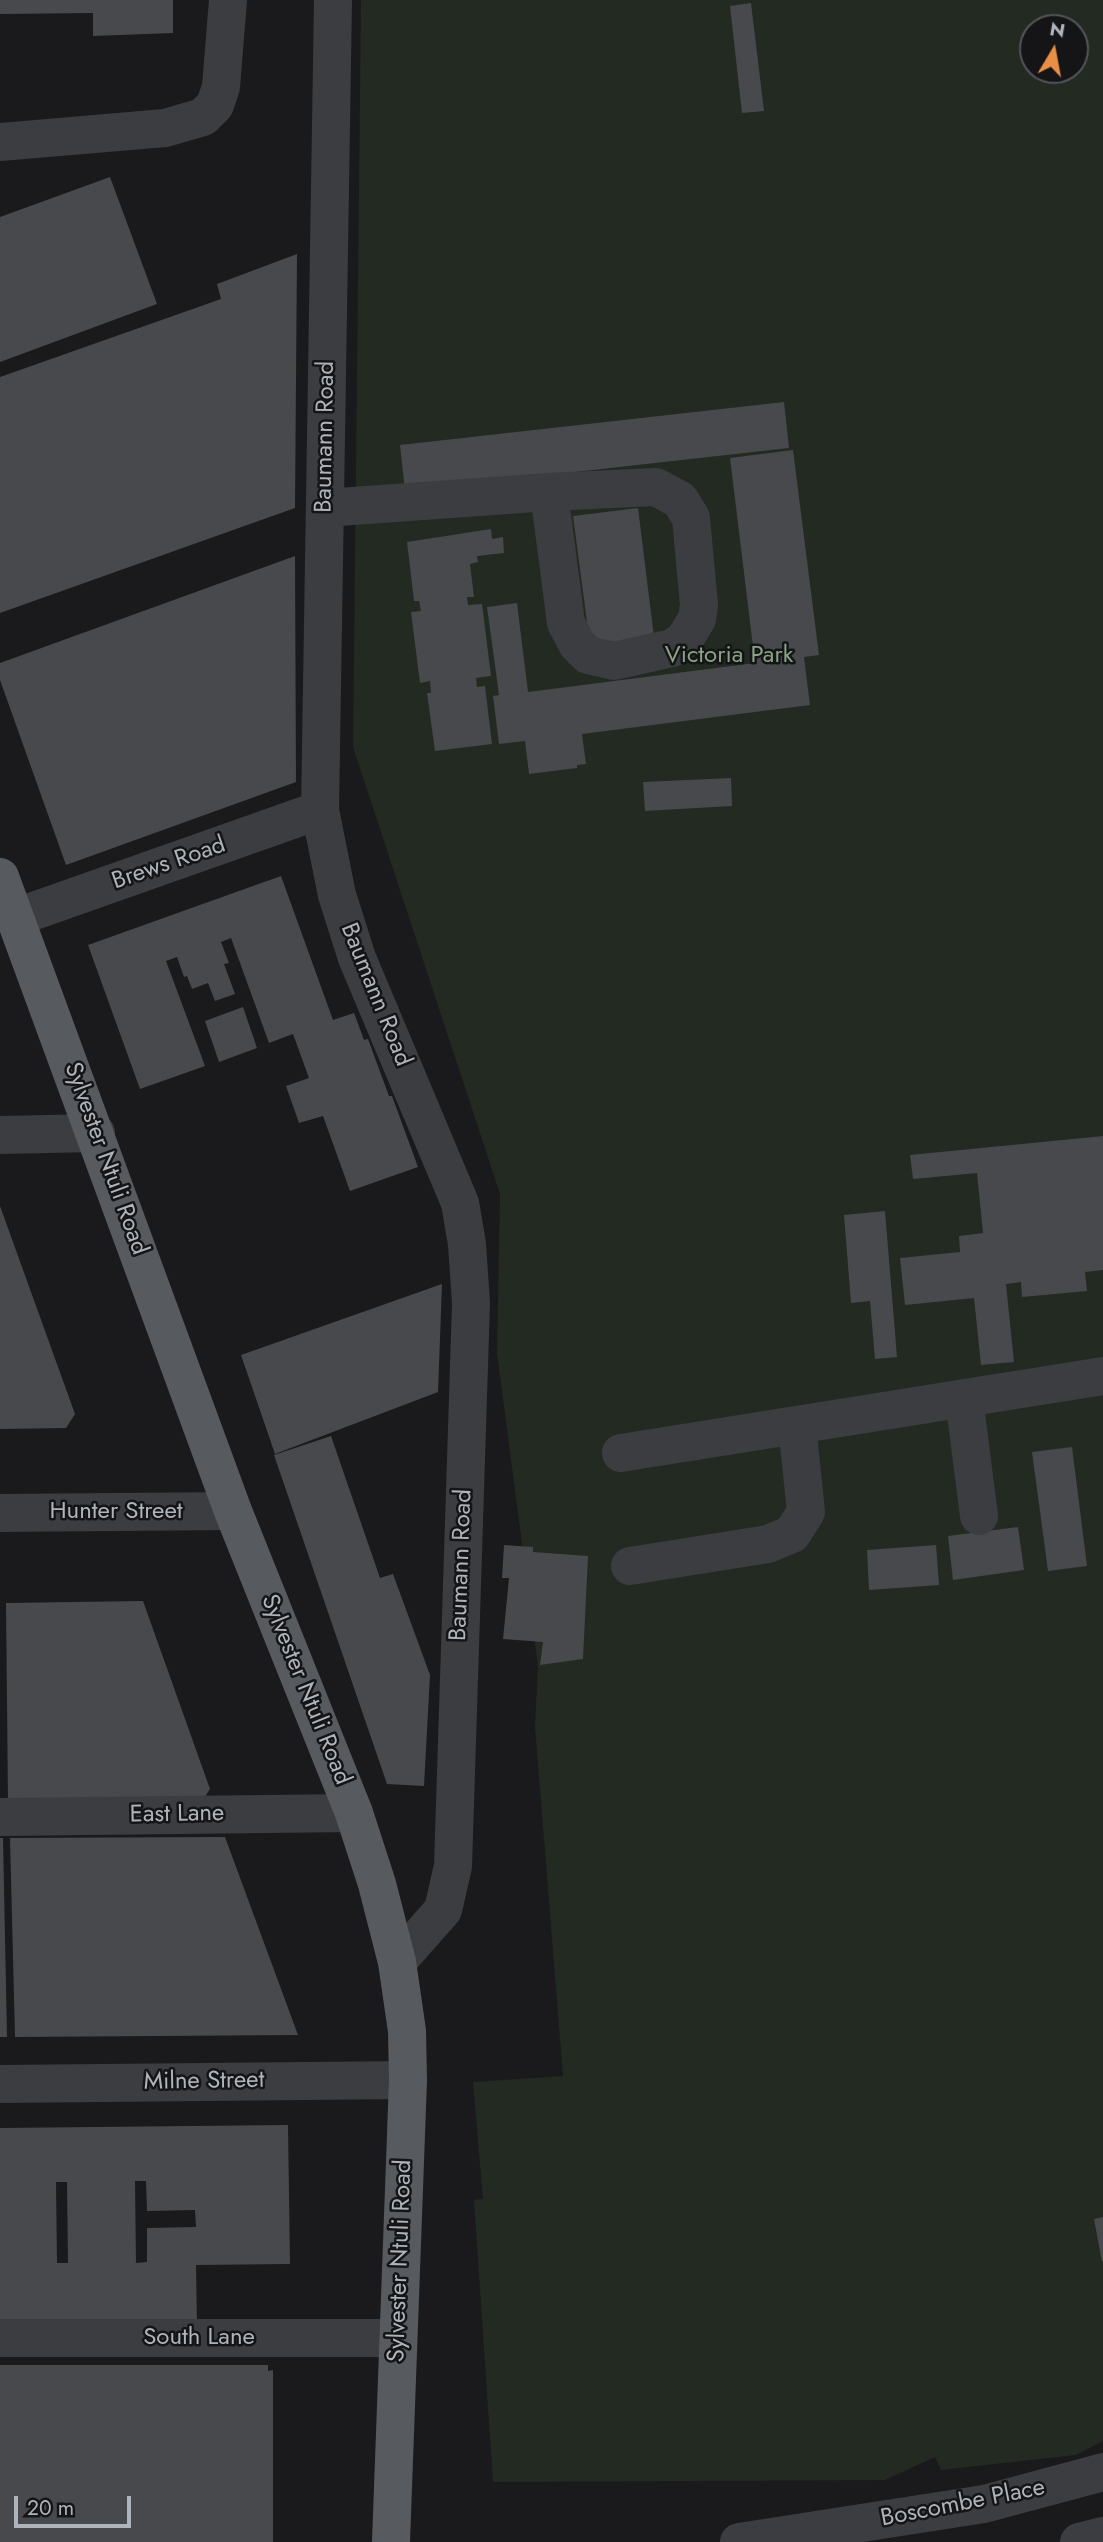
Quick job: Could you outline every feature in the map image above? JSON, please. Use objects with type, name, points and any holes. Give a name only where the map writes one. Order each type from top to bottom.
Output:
[{"type":"main road","name":"Sylvester Ntuli Road","points":[[0,877],[17,917],[233,1511],[354,1813],[377,1884],[397,1962],[407,2031],[408,2080],[391,2542]]},
{"type":"street","points":[[0,142],[165,128],[203,117],[215,105],[221,87],[228,0]]},
{"type":"street","name":"Baumann Road","points":[[333,0],[320,810],[337,895],[357,958],[460,1203],[467,1244],[471,1303],[453,1866],[443,1910],[397,1962]]},
{"type":"street","points":[[326,508],[549,492],[647,486],[668,491],[680,500],[691,518],[699,605],[697,619],[684,640],[672,648],[614,661],[588,655],[577,644],[566,623],[549,492]]},
{"type":"street","name":"Brews Road","points":[[17,917],[320,810]]},
{"type":"street","points":[[0,1135],[96,1133]]},
{"type":"street","points":[[621,1453],[1103,1376]]},
{"type":"street","points":[[964,1398],[979,1516]]},
{"type":"street","points":[[630,1566],[768,1545],[792,1534],[806,1512],[797,1425]]},
{"type":"street","name":"Hunter Street","points":[[0,1513],[233,1511]]},
{"type":"street","name":"East Lane","points":[[0,1817],[354,1813]]},
{"type":"street","name":"Milne Street","points":[[0,2084],[408,2080]]},
{"type":"street","name":"South Lane","points":[[0,2338],[398,2338]]},
{"type":"street","name":"Boscombe Place","points":[[739,2542],[985,2504],[1103,2472]]},
{"type":"street","points":[[1079,2542],[1103,2536]]},
{"type":"green space","name":"Victoria Park","points":[[361,0],[1103,0],[1103,2441],[1076,2455],[941,2470],[935,2457],[885,2480],[493,2482],[474,2200],[483,2199],[473,2082],[563,2076],[535,1726],[538,1666],[497,1353],[500,1194],[353,747]]},
{"type":"building","points":[[0,0],[173,0],[173,33],[93,36],[93,13],[0,14]]},
{"type":"building","points":[[751,3],[764,111],[742,113],[730,6]]},
{"type":"building","points":[[110,177],[157,304],[0,362],[0,217]]},
{"type":"building","points":[[297,254],[295,508],[0,613],[0,377],[221,299],[217,284]]},
{"type":"building","points":[[784,402],[789,448],[405,491],[400,445]]},
{"type":"building","points":[[793,450],[819,655],[804,657],[810,705],[582,734],[586,764],[577,765],[577,768],[529,774],[525,741],[499,744],[493,696],[499,695],[487,607],[517,603],[528,692],[755,663],[730,458]]},
{"type":"building","points":[[638,508],[654,637],[590,645],[573,516]]},
{"type":"building","points":[[491,529],[492,539],[503,537],[504,553],[477,556],[478,562],[470,564],[474,597],[467,597],[468,605],[482,604],[491,676],[476,678],[477,687],[485,686],[492,744],[435,751],[427,693],[431,693],[430,681],[420,683],[411,612],[421,611],[419,601],[414,601],[407,542]]},
{"type":"building","points":[[295,556],[296,782],[66,865],[0,680],[0,663]]},
{"type":"building","points":[[731,778],[732,806],[645,811],[643,782]]},
{"type":"building","points":[[281,876],[333,1020],[354,1013],[364,1040],[368,1039],[389,1096],[392,1096],[418,1167],[350,1191],[323,1116],[299,1123],[286,1086],[309,1078],[293,1034],[269,1043],[231,938],[221,942],[229,963],[224,964],[235,994],[215,1001],[208,983],[192,989],[187,976],[184,977],[177,957],[166,961],[205,1066],[140,1089],[88,945]]},
{"type":"building","points":[[243,1007],[257,1048],[219,1062],[205,1021]]},
{"type":"building","points":[[1103,1136],[1103,1270],[1085,1272],[1087,1291],[1022,1297],[1021,1282],[1006,1284],[1014,1362],[981,1365],[974,1298],[905,1305],[900,1258],[960,1252],[959,1236],[983,1233],[977,1173],[913,1179],[910,1155]]},
{"type":"building","points":[[0,1206],[75,1414],[66,1428],[0,1429]]},
{"type":"building","points":[[885,1211],[897,1357],[875,1359],[870,1301],[851,1303],[844,1215]]},
{"type":"building","points":[[442,1284],[438,1392],[275,1454],[241,1355]]},
{"type":"building","points":[[331,1436],[380,1578],[393,1574],[430,1675],[424,1786],[387,1784],[274,1455]]},
{"type":"building","points":[[1072,1447],[1087,1566],[1048,1571],[1032,1452]]},
{"type":"building","points":[[1018,1527],[1024,1570],[953,1580],[948,1536]]},
{"type":"building","points":[[504,1545],[533,1547],[533,1552],[588,1556],[583,1659],[540,1665],[543,1642],[503,1639],[509,1578],[502,1578]]},
{"type":"building","points":[[936,1545],[939,1585],[869,1590],[867,1550]]},
{"type":"building","points":[[143,1601],[210,1789],[200,1804],[8,1802],[6,1603]]},
{"type":"building","points":[[225,1837],[298,2035],[15,2037],[10,1838]]},
{"type":"building","points":[[0,1838],[3,1838],[7,2037],[0,2037]]},
{"type":"building","points":[[288,2125],[290,2264],[196,2265],[197,2327],[0,2330],[0,2128]],"holes":[[[135,2181],[146,2181],[147,2211],[195,2210],[196,2227],[147,2228],[147,2262],[136,2263]],[[56,2182],[67,2182],[68,2263],[57,2263]]]},
{"type":"building","points":[[1103,2217],[1103,2261],[1102,2262],[1094,2219]]},
{"type":"building","points":[[0,2365],[268,2365],[268,2371],[273,2370],[273,2542],[0,2542]]}]
